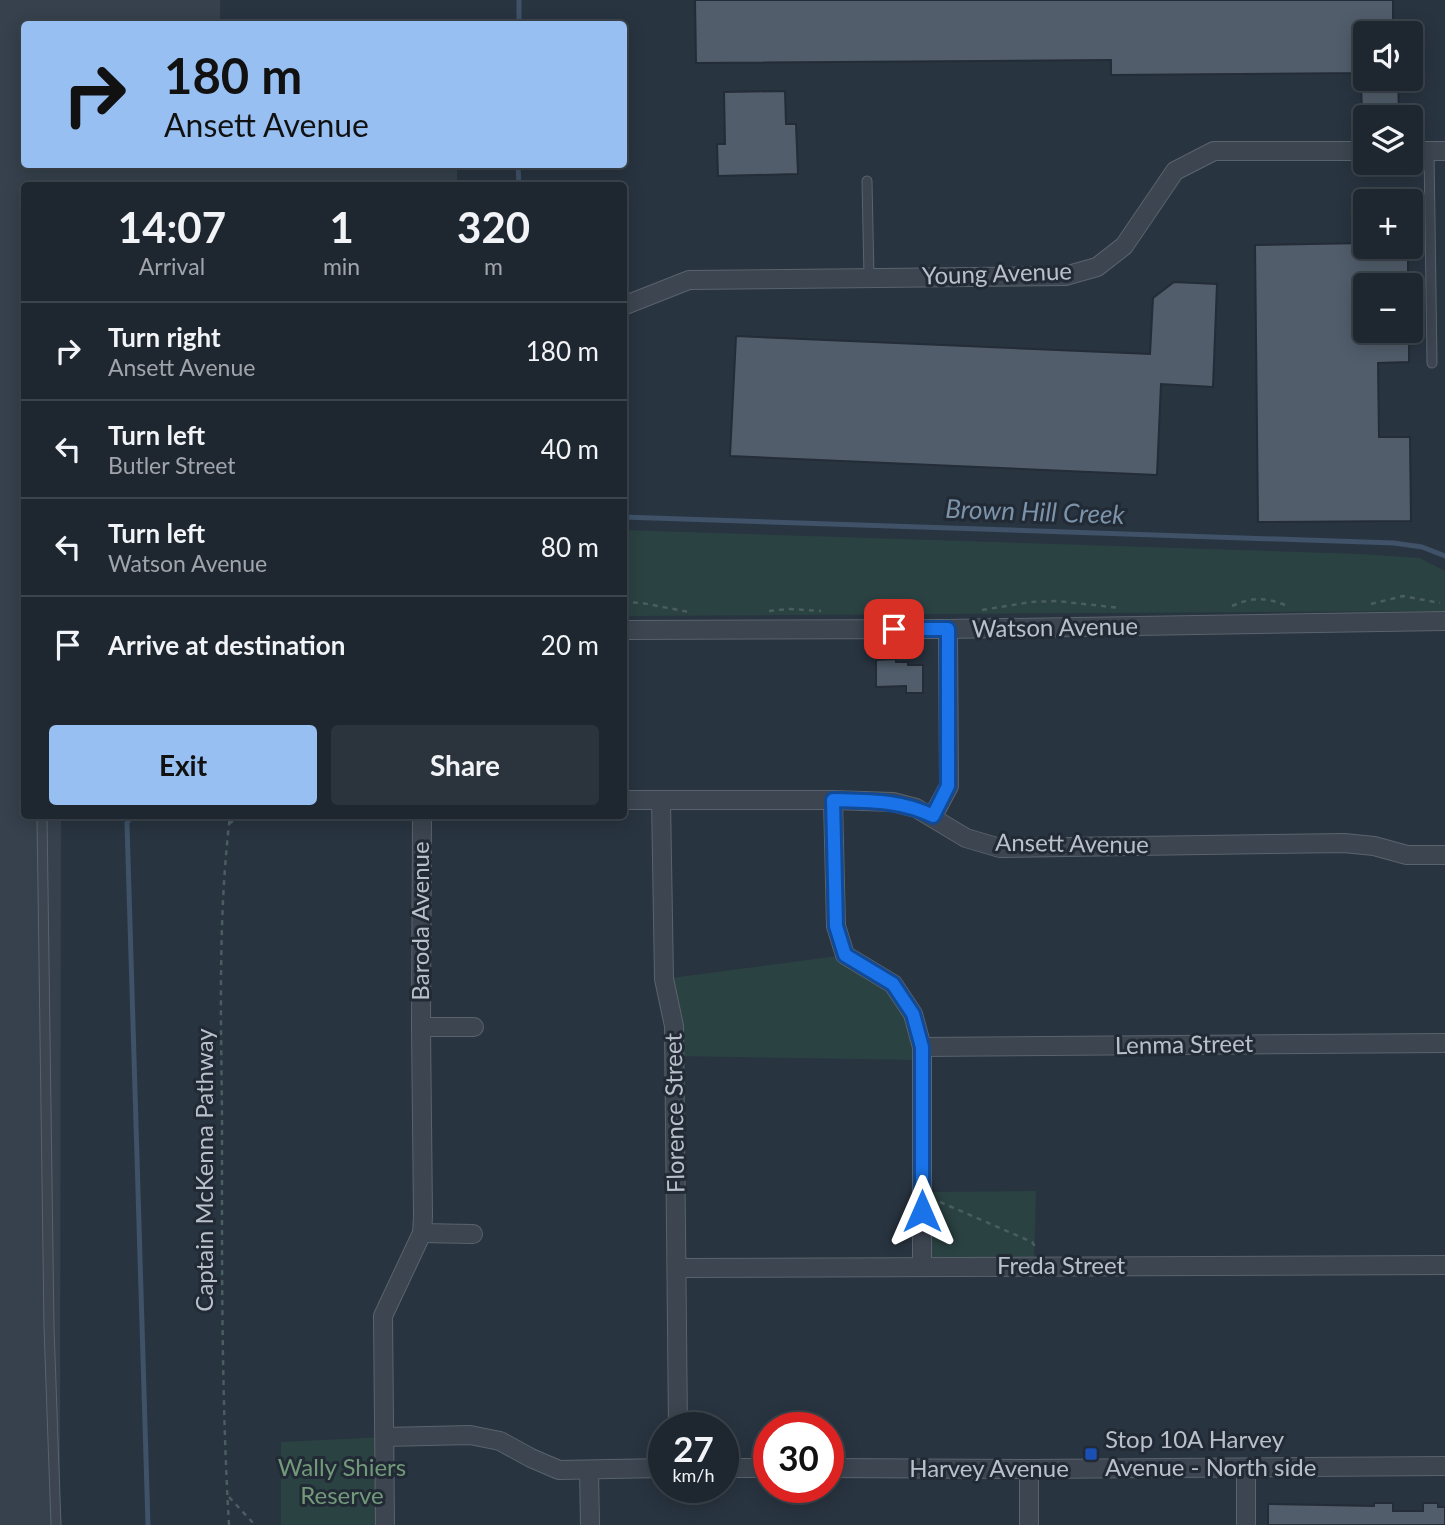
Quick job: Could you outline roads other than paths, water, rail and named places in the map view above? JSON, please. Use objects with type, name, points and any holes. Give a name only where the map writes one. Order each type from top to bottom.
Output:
[{"type":"street","name":"Young Avenue","points":[[627,304],[689,280],[1065,276],[1097,267],[1124,246],[1175,171],[1214,151],[1353,151]]},
{"type":"street","name":"Watson Avenue","points":[[627,630],[948,629],[1445,621]]},
{"type":"street","points":[[933,816],[948,786],[948,629]]},
{"type":"street","name":"Ansett Avenue","points":[[627,800],[893,802],[933,816],[965,838],[1000,848],[1344,843],[1374,846],[1407,855],[1445,855]]},
{"type":"street","name":"Florence Street","points":[[661,800],[664,979],[674,1026],[678,1412]]},
{"type":"street","points":[[833,800],[836,926],[845,955],[893,984],[913,1014],[922,1047],[922,1267]]},
{"type":"street","name":"Baroda Avenue","points":[[386,1525],[383,1316],[422,1233],[424,1216],[422,819]]},
{"type":"street","name":"Baroda Avenue","points":[[421,1027],[474,1027]]},
{"type":"street","name":"Lenma Street","points":[[922,1047],[1445,1043]]},
{"type":"street","points":[[422,1233],[473,1234]]},
{"type":"street","name":"Freda Street","points":[[677,1268],[1445,1265]]},
{"type":"street","points":[[385,1437],[470,1435],[500,1441],[559,1470],[648,1469]]},
{"type":"street","name":"Harvey Avenue","points":[[844,1468],[1445,1466]]},
{"type":"street","points":[[1245,1525],[1246,1468]]},
{"type":"street","points":[[1029,1469],[1029,1525]]},
{"type":"street","points":[[589,1471],[590,1525]]},
{"type":"lane","points":[[1432,363],[1437,151]]},
{"type":"lane","points":[[867,181],[869,277]]},
{"type":"lane","points":[[42,819],[49,1327],[55,1525]]},
{"type":"waterway","points":[[519,0],[519,21]]},
{"type":"waterway","points":[[518,168],[519,182]]},
{"type":"waterway","name":"Brown Hill Creek","points":[[627,517],[1394,543],[1422,547],[1445,556]]},
{"type":"waterway","points":[[129,819],[127,823],[148,1525]]},
{"type":"place","name":"Stop 10A Harvey Avenue - North side","points":[[1091,1454]]},
{"type":"park label","name":"Wally Shiers Reserve","points":[[342,1482]]}]
